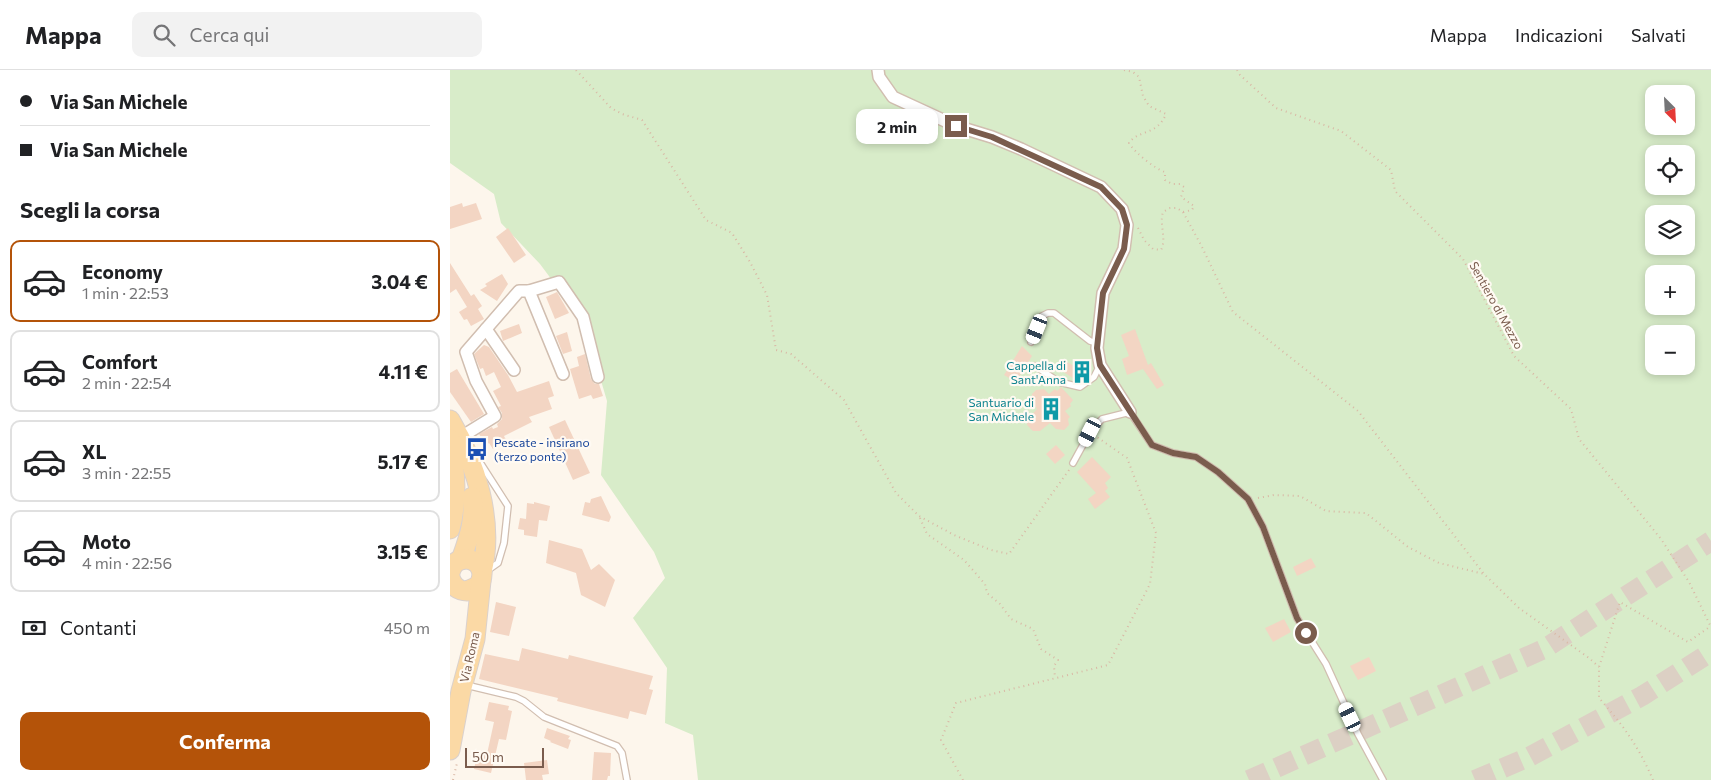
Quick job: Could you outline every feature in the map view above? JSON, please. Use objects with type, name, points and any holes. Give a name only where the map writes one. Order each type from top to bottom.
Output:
[{"type":"main road","points":[[450,420],[458,442],[473,503],[472,525],[454,576]]},
{"type":"main road","points":[[450,529],[453,517],[455,478],[454,434]]},
{"type":"main road","name":"Via Roma","points":[[450,750],[463,684],[475,639],[485,558],[485,519],[476,477],[454,434]]},
{"type":"main road","points":[[468,559],[479,565],[482,576],[473,590],[454,576],[468,559]]},
{"type":"main road","points":[[454,576],[470,601],[477,623]]},
{"type":"street","points":[[878,70],[879,77],[893,97],[956,126],[992,137],[1021,149],[1101,187],[1122,209],[1127,225],[1124,249],[1103,293],[1098,343],[1100,365],[1130,412]]},
{"type":"street","points":[[454,434],[495,416],[476,381],[466,352],[518,291],[529,291],[559,282],[583,317],[598,378]]},
{"type":"street","points":[[529,291],[563,374]]},
{"type":"street","points":[[486,329],[514,370]]},
{"type":"lane","points":[[1031,342],[1042,316],[1054,313],[1062,317],[1090,341],[1098,343]]},
{"type":"lane","points":[[1034,366],[1059,382],[1080,387],[1094,377],[1100,365]]},
{"type":"lane","points":[[1074,463],[1090,432],[1102,419],[1130,412],[1152,445],[1173,453],[1196,457],[1218,472],[1248,499],[1263,527],[1297,618],[1326,664],[1358,734],[1383,780]]},
{"type":"lane","points":[[463,684],[516,697],[544,717],[618,746],[622,753],[627,780]]},
{"type":"path","points":[[576,70],[611,108],[622,114],[642,120],[706,220],[732,233],[767,295],[776,350],[791,354],[844,400],[896,493],[919,516],[954,535],[991,550],[1009,554],[1074,463]]},
{"type":"path","points":[[1124,70],[1133,72],[1139,77],[1142,96],[1149,106],[1166,114],[1162,123],[1150,132],[1132,138],[1129,143],[1132,149],[1157,169],[1165,172],[1165,180],[1184,187],[1181,197],[1188,200],[1194,206],[1192,210],[1183,212]]},
{"type":"path","name":"Sentiero di Mezzo","points":[[1238,70],[1240,75],[1276,108],[1341,131],[1391,170],[1395,192],[1462,259],[1514,356],[1570,409],[1580,439],[1661,539],[1689,582],[1711,626]]},
{"type":"path","points":[[1127,225],[1134,224],[1139,229],[1144,240],[1154,249],[1161,250],[1164,243],[1161,219],[1163,212],[1170,208],[1177,208],[1183,212],[1233,312],[1358,411],[1484,574],[1518,608],[1599,667]]},
{"type":"path","points":[[963,780],[941,740],[956,703],[1108,665],[1150,584],[1156,533],[1127,458],[1090,432]]},
{"type":"path","points":[[1248,499],[1300,496],[1326,511],[1366,513],[1408,547],[1439,563],[1484,574]]},
{"type":"path","points":[[919,516],[927,534],[964,560],[985,584],[987,593],[1000,604],[1011,620],[1033,628],[1041,648],[1058,660],[1054,666],[1055,678]]},
{"type":"path","points":[[1654,780],[1642,754],[1619,720],[1599,698],[1599,667],[1620,602],[1688,642],[1711,626]]},
{"type":"green space","points":[[450,70],[1711,70],[1711,780],[698,780],[693,735],[665,723],[667,668],[633,618],[665,578],[654,552],[601,475],[607,401],[584,323],[540,264],[501,223],[494,194],[450,163]]},
{"type":"building","points":[[462,203],[463,207],[476,203],[482,219],[450,229],[450,207]]},
{"type":"building","points":[[508,228],[526,255],[514,263],[496,237]]},
{"type":"building","points":[[450,263],[471,296],[474,294],[482,306],[478,309],[484,319],[471,326],[467,319],[464,320],[459,312],[467,307],[456,289],[450,293]]},
{"type":"building","points":[[502,274],[508,284],[497,301],[480,290],[487,286],[485,284]]},
{"type":"building","points":[[557,292],[569,313],[555,319],[546,297]]},
{"type":"building","points":[[519,324],[522,333],[503,341],[500,331]]},
{"type":"building","points":[[1135,329],[1148,365],[1151,363],[1164,385],[1157,389],[1143,369],[1127,375],[1122,359],[1129,356],[1121,335]]},
{"type":"building","points":[[567,332],[572,351],[563,354],[556,336]]},
{"type":"building","points":[[484,345],[489,347],[517,392],[549,381],[554,396],[548,398],[552,409],[529,417],[532,422],[504,436],[506,440],[493,449],[489,443],[486,445],[479,434],[492,427],[493,429],[498,427],[497,424],[502,419],[502,413],[498,407],[501,406],[493,391],[501,387],[494,372],[486,376],[483,368],[480,369],[474,354]]},
{"type":"building","points":[[1022,346],[1032,356],[1016,382],[1004,375]]},
{"type":"building","points":[[585,354],[591,379],[595,384],[599,384],[603,396],[593,399],[591,395],[579,399],[570,369],[579,366],[577,357]]},
{"type":"building","points":[[1062,359],[1079,369],[1073,378],[1057,368]]},
{"type":"building","points":[[457,369],[484,414],[471,422],[450,392],[450,373]]},
{"type":"building","name":"Santuario di San Michele","points":[[1061,387],[1073,400],[1070,404],[1071,406],[1065,411],[1070,417],[1068,419],[1069,425],[1064,430],[1056,429],[1050,423],[1040,431],[1033,431],[1027,425],[1028,419],[1037,409],[1031,401],[1032,394],[1036,390],[1044,389],[1049,394]]},
{"type":"building","points":[[565,420],[590,473],[573,480],[549,427]]},
{"type":"building","points":[[1056,445],[1065,455],[1055,464],[1046,454]]},
{"type":"building","points":[[1092,457],[1111,477],[1105,483],[1108,488],[1105,491],[1110,497],[1095,509],[1088,499],[1096,493],[1077,472]]},
{"type":"building","points":[[601,496],[611,517],[609,522],[582,515],[585,502],[590,503],[591,499]]},
{"type":"building","points":[[534,502],[550,506],[547,521],[539,520],[537,537],[524,535],[524,530],[518,529],[520,518],[526,519],[527,503],[534,504]]},
{"type":"building","points":[[549,540],[582,549],[591,570],[599,564],[615,580],[605,607],[581,595],[576,573],[546,563]]},
{"type":"building","points":[[1311,558],[1316,567],[1297,576],[1293,567]]},
{"type":"building","points":[[496,602],[516,607],[509,636],[490,632]]},
{"type":"building","points":[[1284,619],[1291,632],[1273,642],[1265,628]]},
{"type":"building","points":[[522,648],[568,659],[569,655],[653,676],[649,689],[653,690],[646,715],[630,711],[628,719],[557,701],[558,698],[479,679],[485,654],[519,661]]},
{"type":"building","points":[[1369,657],[1376,671],[1358,680],[1350,666]]},
{"type":"building","points":[[489,702],[509,706],[508,710],[512,711],[506,740],[499,739],[491,773],[474,769],[478,752],[487,754],[494,722],[485,720]]},
{"type":"building","points":[[547,728],[570,736],[568,739],[571,740],[568,749],[544,738]]},
{"type":"building","points":[[594,752],[611,753],[610,776],[608,776],[607,780],[592,780]]},
{"type":"building","points":[[547,760],[549,774],[542,775],[543,780],[526,780],[524,763]]},
{"type":"tunnel","points":[[1249,780],[1544,649],[1711,541]]},
{"type":"tunnel","points":[[1475,780],[1529,757],[1642,696],[1711,652]]},
{"type":"place","name":"Cappella di Sant'Anna","points":[[1082,372]]},
{"type":"place","name":"Santuario di San Michele","points":[[1051,409]]},
{"type":"place","name":"Pescate - insirano (terzo ponte)","points":[[477,449]]},
{"type":"route","points":[[956,126],[992,137],[1021,149],[1101,187],[1122,209],[1127,225],[1124,249],[1103,293],[1097,348],[1100,365],[1152,445],[1173,453],[1196,457],[1218,472],[1248,499],[1263,527],[1297,618],[1306,633]]}]
